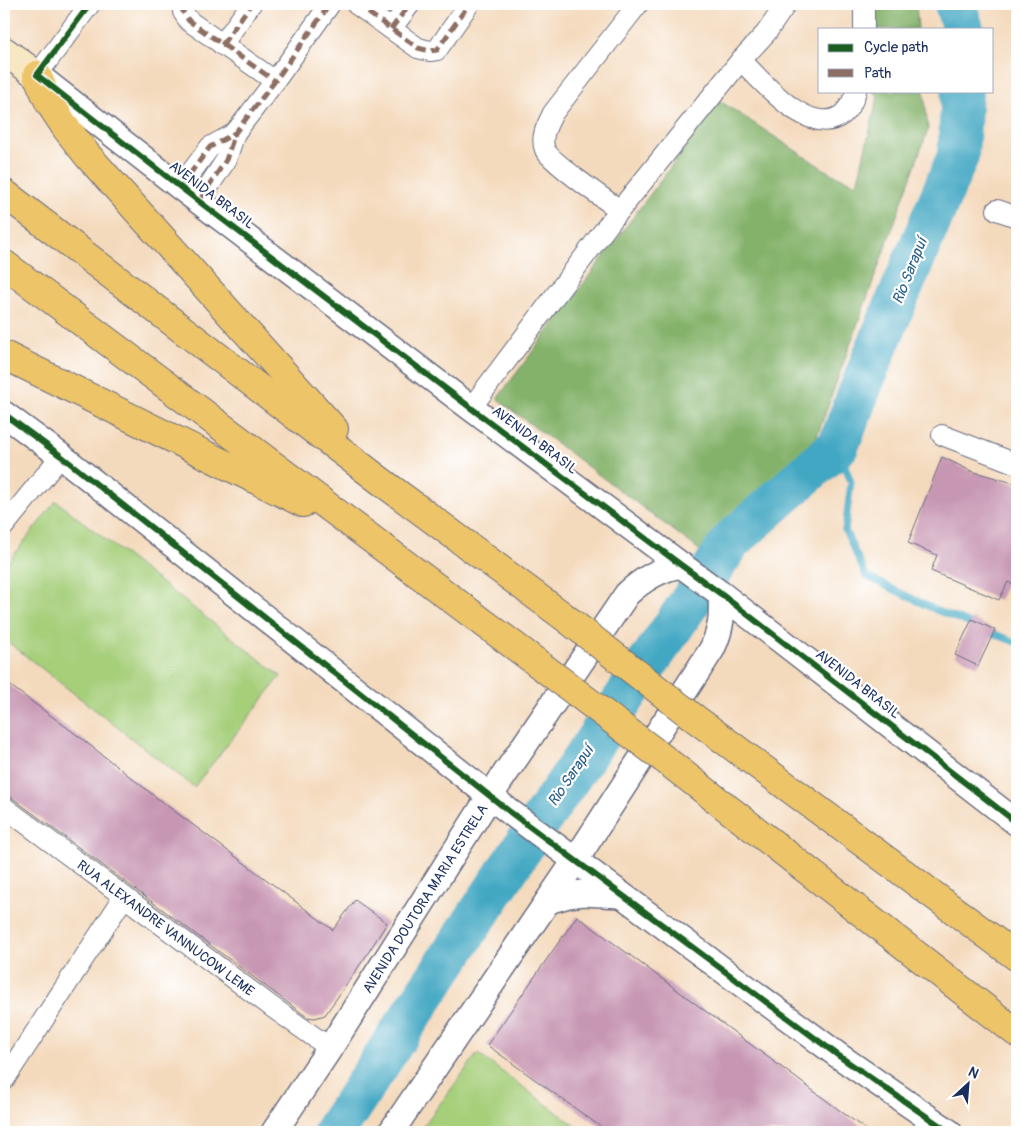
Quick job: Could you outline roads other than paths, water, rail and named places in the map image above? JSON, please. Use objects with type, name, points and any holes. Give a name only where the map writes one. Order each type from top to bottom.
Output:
[{"type":"highway","points":[[37,75],[49,102],[88,156],[378,479]]},
{"type":"highway","points":[[4,193],[378,479],[563,616],[693,717],[1017,957]]},
{"type":"highway","points":[[4,264],[664,759],[1017,1033]]},
{"type":"highway","points":[[4,355],[362,532]]},
{"type":"main road","name":"AVENIDA BRASIL","points":[[4,50],[37,75]]},
{"type":"street","points":[[37,75],[90,4]]},
{"type":"street","points":[[183,4],[183,12],[189,21],[275,80]]},
{"type":"street","points":[[222,45],[251,4]]},
{"type":"street","points":[[189,194],[226,160],[235,133],[330,4]]},
{"type":"street","points":[[356,4],[418,48],[430,51],[436,50],[469,4]]},
{"type":"street","points":[[391,29],[410,4]]},
{"type":"street","points":[[620,210],[557,163],[545,152],[543,141],[546,127],[553,113],[638,4]]},
{"type":"street","points":[[471,408],[620,210],[741,60],[766,33],[785,4]]},
{"type":"street","points":[[864,4],[864,28]]},
{"type":"street","points":[[741,60],[782,100],[806,117],[824,121],[837,118],[848,109],[856,92]]},
{"type":"street","name":"AVENIDA BRASIL","points":[[37,75],[189,194],[718,592],[1017,823]]},
{"type":"street","points":[[997,210],[1017,218]]},
{"type":"street","points":[[4,414],[61,456],[510,812],[839,1056],[949,1132]]},
{"type":"street","points":[[942,435],[1017,464]]},
{"type":"street","points":[[4,526],[61,456]]},
{"type":"street","name":"AVENIDA DOUTORA MARIA ESTRELA","points":[[274,1132],[330,1048],[490,796],[627,594],[648,576],[670,567],[684,567]]},
{"type":"street","points":[[391,1132],[575,861],[712,649],[718,637],[721,624],[722,611],[718,592]]},
{"type":"street","points":[[463,776],[471,803],[471,825]]},
{"type":"street","name":"RUA ALEXANDRE VANNUCOW LEME","points":[[4,807],[330,1048]]},
{"type":"street","points":[[548,901],[583,893],[621,896]]},
{"type":"street","points":[[4,1080],[124,896]]},
{"type":"waterway","name":"Rio Sarapuí","points":[[955,4],[963,28]]},
{"type":"waterway","name":"Rio Sarapuí","points":[[334,1132],[518,854],[732,540],[838,446],[872,359],[958,156],[962,92]]},
{"type":"waterway","name":"Rio Sarapuí","points":[[838,446],[851,482],[845,530],[866,576],[936,610],[1017,643]]}]
